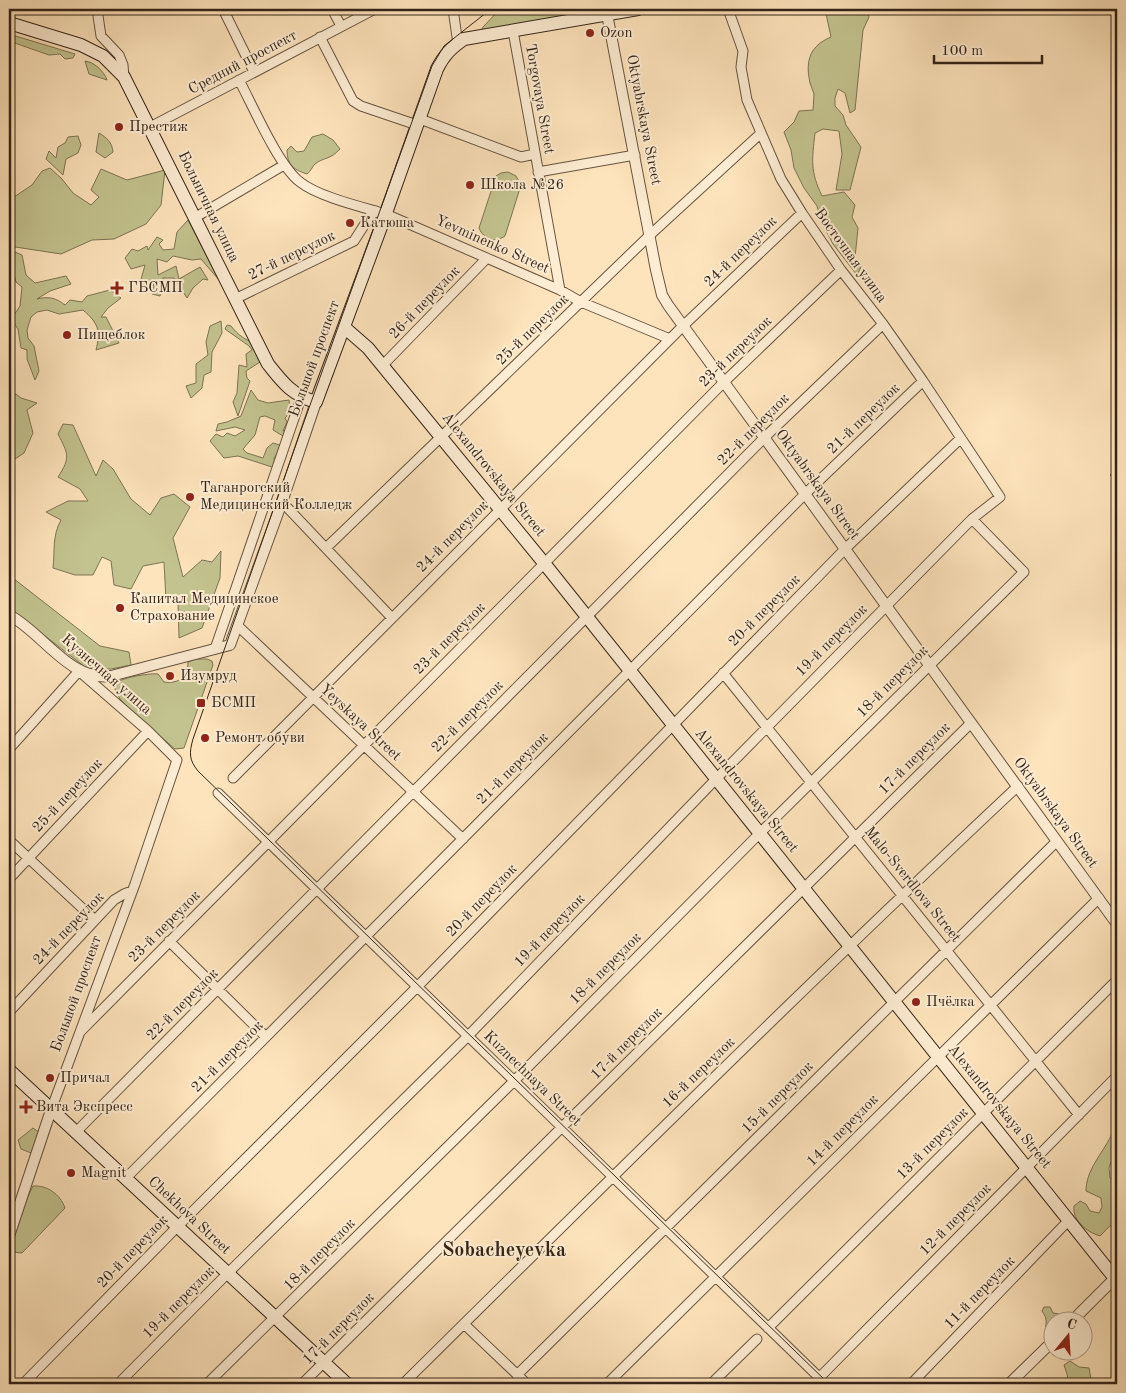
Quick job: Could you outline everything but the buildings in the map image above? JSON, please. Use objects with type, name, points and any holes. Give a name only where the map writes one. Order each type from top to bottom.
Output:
[{"type":"main road","points":[[458,44],[464,39],[638,9]]},
{"type":"main road","points":[[9,23],[80,45],[103,56],[124,77]]},
{"type":"main road","name":"Большой проспект","points":[[316,402],[344,327],[381,213],[419,122],[437,69],[451,48],[458,44]]},
{"type":"main road","name":"Больничная улица","points":[[124,77],[196,217],[268,364],[286,387],[302,398],[316,402]]},
{"type":"main road","name":"Alexandrovskaya Street","points":[[344,327],[368,348],[501,509],[1116,1278]]},
{"type":"main road","name":"Chekhova Street","points":[[9,1070],[347,1384]]},
{"type":"street","name":"Больничная улица","points":[[97,9],[101,36],[119,55],[123,64],[124,77]]},
{"type":"street","points":[[224,9],[254,72]]},
{"type":"street","points":[[332,9],[341,26]]},
{"type":"street","name":"Средний проспект","points":[[150,128],[375,9]]},
{"type":"street","points":[[453,9],[458,44]]},
{"type":"street","name":"Восточная улица","points":[[728,9],[743,51],[741,67],[747,100],[781,179],[842,270],[923,381],[1000,497]]},
{"type":"street","name":"Oktyabrskaya Street","points":[[607,14],[662,294],[683,326],[1117,924]]},
{"type":"street","name":"Torgovaya Street","points":[[513,31],[560,290]]},
{"type":"street","points":[[320,37],[353,101],[361,106],[419,122],[521,157],[535,154]]},
{"type":"street","name":"Yevminenko Street","points":[[239,80],[284,165],[300,182],[356,207],[381,213],[560,290],[581,302],[670,339]]},
{"type":"street","name":"25-й переулок","points":[[326,548],[650,235],[760,134]]},
{"type":"street","points":[[538,172],[635,154]]},
{"type":"street","points":[[196,217],[284,165]]},
{"type":"street","name":"27-й переулок","points":[[235,299],[354,241],[370,216],[381,213]]},
{"type":"street","name":"24-й переулок","points":[[233,778],[683,326],[802,213]]},
{"type":"street","name":"26-й переулок","points":[[382,366],[487,258]]},
{"type":"street","name":"23-й переулок","points":[[81,1031],[724,382],[842,270]]},
{"type":"street","name":"22-й переулок","points":[[75,1133],[764,438],[883,324]]},
{"type":"street","name":"21-й переулок","points":[[125,1179],[805,494],[923,381]]},
{"type":"street","name":"Большой проспект","points":[[215,649],[302,398]]},
{"type":"street","name":"Большой проспект","points":[[79,671],[97,677],[111,676],[230,645],[316,402]]},
{"type":"street","name":"20-й переулок","points":[[22,1384],[417,987],[672,724],[846,549],[961,438]]},
{"type":"street","name":"19-й переулок","points":[[118,1384],[468,1036],[716,779],[972,519],[1000,497]]},
{"type":"street","points":[[282,502],[392,618]]},
{"type":"street","name":"18-й переулок","points":[[207,1384],[276,1318],[1024,572],[972,519]]},
{"type":"street","name":"Кузнечная улица","points":[[9,615],[79,671],[148,731],[174,756],[177,764]]},
{"type":"street","name":"Yeyskaya Street","points":[[238,626],[463,839]]},
{"type":"street","points":[[9,749],[79,671]]},
{"type":"street","name":"Malo-Sverdlova Street","points":[[723,673],[1079,1115]]},
{"type":"street","points":[[106,696],[104,685],[111,676]]},
{"type":"street","name":"17-й переулок","points":[[302,1384],[971,723]]},
{"type":"street","name":"25-й переулок","points":[[9,879],[148,731]]},
{"type":"street","name":"Большой проспект","points":[[9,1236],[51,1110],[177,764]]},
{"type":"street","name":"16-й переулок","points":[[403,1384],[612,1176],[902,895],[1018,786]]},
{"type":"street","name":"Kuznechnaya Street","points":[[218,793],[666,1228],[820,1382]]},
{"type":"street","points":[[9,840],[96,920]]},
{"type":"street","name":"15-й переулок","points":[[517,1375],[1057,841]]},
{"type":"street","name":"24-й переулок","points":[[9,1012],[114,900],[132,891]]},
{"type":"street","name":"14-й переулок","points":[[607,1384],[1099,898]]},
{"type":"street","points":[[169,941],[266,1037]]},
{"type":"street","name":"13-й переулок","points":[[768,1328],[1117,980]]},
{"type":"street","name":"12-й переулок","points":[[820,1382],[1117,1076]]},
{"type":"street","name":"11-й переулок","points":[[910,1384],[1069,1220]]},
{"type":"street","points":[[1082,1310],[1116,1278]]},
{"type":"street","points":[[464,1324],[527,1384]]},
{"type":"street","points":[[711,1384],[757,1339]]},
{"type":"street","points":[[1009,1384],[1044,1350]]},
{"type":"green space","points":[[500,9],[623,9],[480,33],[483,27]]},
{"type":"green space","points":[[825,9],[867,9],[869,17],[863,30],[855,110],[850,113],[845,93],[838,89],[835,98],[835,106],[843,115],[846,125],[861,147],[850,190],[836,190],[842,154],[839,131],[823,129],[815,133],[813,158],[815,179],[822,196],[844,192],[855,205],[852,217],[858,228],[855,258],[861,267],[857,275],[833,244],[822,223],[817,206],[804,188],[794,168],[791,150],[784,132],[794,122],[799,111],[813,110],[814,94],[810,83],[808,67],[814,49],[831,37]]},
{"type":"green space","points":[[9,34],[75,54],[73,58],[65,59],[60,54],[49,55],[9,41]]},
{"type":"green space","points":[[85,61],[92,63],[104,73],[107,80],[89,74]]},
{"type":"green space","points":[[99,133],[112,146],[113,152],[105,158],[96,152]]},
{"type":"green space","points":[[323,134],[333,140],[340,149],[333,155],[315,164],[307,174],[298,171],[288,160],[287,150],[291,146],[297,152],[304,151],[312,137]]},
{"type":"green space","points":[[78,136],[81,145],[78,153],[66,159],[63,175],[46,159],[49,151],[56,158],[58,147],[65,143],[68,137]]},
{"type":"green space","points":[[50,168],[73,193],[91,205],[99,197],[91,190],[101,169],[127,180],[165,170],[161,205],[146,224],[114,239],[92,240],[61,254],[9,246],[9,198],[11,199],[32,185],[42,171]]},
{"type":"green space","points":[[508,172],[516,176],[521,185],[505,236],[494,240],[487,238],[479,228],[496,176]]},
{"type":"green space","points":[[188,220],[219,280],[201,259],[192,260],[173,256],[167,262],[157,259],[158,275],[176,266],[179,279],[200,267],[208,280],[203,279],[193,288],[187,298],[174,278],[163,278],[160,296],[152,294],[154,281],[145,287],[140,283],[145,265],[131,269],[125,258],[132,249],[138,251],[147,246],[148,250],[157,237],[163,240],[159,244],[163,250],[174,249],[177,232]]},
{"type":"green space","points":[[15,252],[22,255],[26,275],[35,283],[66,276],[71,284],[50,291],[37,299],[52,298],[65,305],[70,300],[82,302],[87,296],[110,290],[121,298],[108,308],[101,317],[106,317],[119,343],[96,350],[97,327],[83,310],[59,314],[47,310],[37,312],[31,317],[27,330],[28,338],[34,346],[39,371],[35,380],[27,359],[27,350],[21,348],[18,329],[14,323],[14,315],[20,306],[22,287],[16,282],[9,255]]},
{"type":"green space","points":[[221,321],[222,333],[212,352],[211,372],[204,375],[202,388],[191,398],[186,386],[196,383],[196,364],[208,355],[206,342],[210,326]]},
{"type":"green space","points":[[227,325],[231,326],[239,335],[258,344],[258,359],[260,362],[246,371],[247,378],[250,381],[238,416],[233,402],[237,393],[239,365],[247,367],[246,354],[252,350],[225,329]]},
{"type":"green space","points":[[251,390],[258,400],[268,403],[289,400],[290,408],[287,410],[285,418],[287,422],[283,431],[288,430],[286,435],[283,436],[273,430],[275,420],[265,416],[260,417],[255,435],[243,449],[247,453],[263,458],[267,448],[273,443],[283,446],[274,458],[275,468],[238,456],[224,458],[210,441],[216,434],[223,437],[227,433],[235,436],[245,430],[235,427],[216,431],[218,424],[241,416]]},
{"type":"green space","points":[[16,394],[21,398],[37,403],[27,410],[33,433],[24,453],[12,461],[9,460],[9,396]]},
{"type":"green space","points":[[63,424],[73,425],[96,476],[103,460],[113,469],[131,499],[150,515],[161,498],[174,494],[190,507],[173,538],[183,577],[202,560],[212,562],[221,551],[220,578],[202,628],[179,638],[178,602],[166,601],[164,562],[143,566],[131,589],[114,585],[111,561],[102,557],[93,575],[75,575],[53,568],[55,538],[61,520],[46,512],[68,501],[88,501],[80,489],[58,477],[65,465],[67,456],[58,434]]},
{"type":"green space","points":[[9,575],[100,646],[129,652],[131,665],[111,669],[85,667],[9,608]]},
{"type":"green space","points":[[196,659],[207,659],[212,661],[213,665],[184,748],[175,749],[120,699],[113,685],[127,678],[153,674],[158,674],[164,682],[178,681],[186,672],[188,662]]},
{"type":"green space","points":[[1117,1114],[1117,1144],[1109,1168],[1110,1178],[1117,1183],[1117,1219],[1100,1236],[1090,1232],[1081,1225],[1075,1216],[1074,1206],[1080,1201],[1086,1204],[1090,1211],[1099,1213],[1102,1207],[1101,1198],[1086,1191],[1087,1183],[1092,1169],[1111,1136],[1114,1119]]},
{"type":"green space","points":[[33,1128],[40,1133],[31,1153],[21,1149],[18,1140]]},
{"type":"green space","points":[[33,1186],[43,1187],[52,1191],[65,1208],[22,1253],[12,1252],[16,1228]]},
{"type":"green space","points":[[1044,1307],[1050,1307],[1052,1310],[1044,1310],[1044,1314],[1042,1311]]},
{"type":"green space","points":[[1070,1361],[1079,1367],[1089,1368],[1092,1384],[1069,1384],[1064,1365]]},
{"type":"tram line","points":[[491,9],[444,46],[432,66],[300,433],[193,739],[190,752],[191,760],[198,771],[829,1384]]},
{"type":"railway","points":[[1111,474],[1117,491]]},
{"type":"place","name":"Ozon","points":[[590,33]]},
{"type":"place","name":"Престиж","points":[[119,127]]},
{"type":"place","name":"Школа №26","points":[[470,185]]},
{"type":"place","name":"Катюша","points":[[350,223]]},
{"type":"place","name":"ГБСМП","points":[[117,288]]},
{"type":"place","name":"Пищеблок","points":[[67,335]]},
{"type":"place","name":"Таганрогский Медицинский Колледж","points":[[190,497]]},
{"type":"place","name":"Капитал Медицинское Страхование","points":[[120,608]]},
{"type":"place","name":"Изумруд","points":[[170,676]]},
{"type":"place","name":"БСМП","points":[[201,703]]},
{"type":"place","name":"Ремонт обуви","points":[[205,738]]},
{"type":"place","name":"Пчёлка","points":[[916,1002]]},
{"type":"place","name":"Причал","points":[[50,1078]]},
{"type":"place","name":"Вита Экспресс","points":[[26,1107]]},
{"type":"place","name":"Magnit","points":[[71,1173]]},
{"type":"district","name":"Sobacheyevka","points":[[504,1251]]}]
